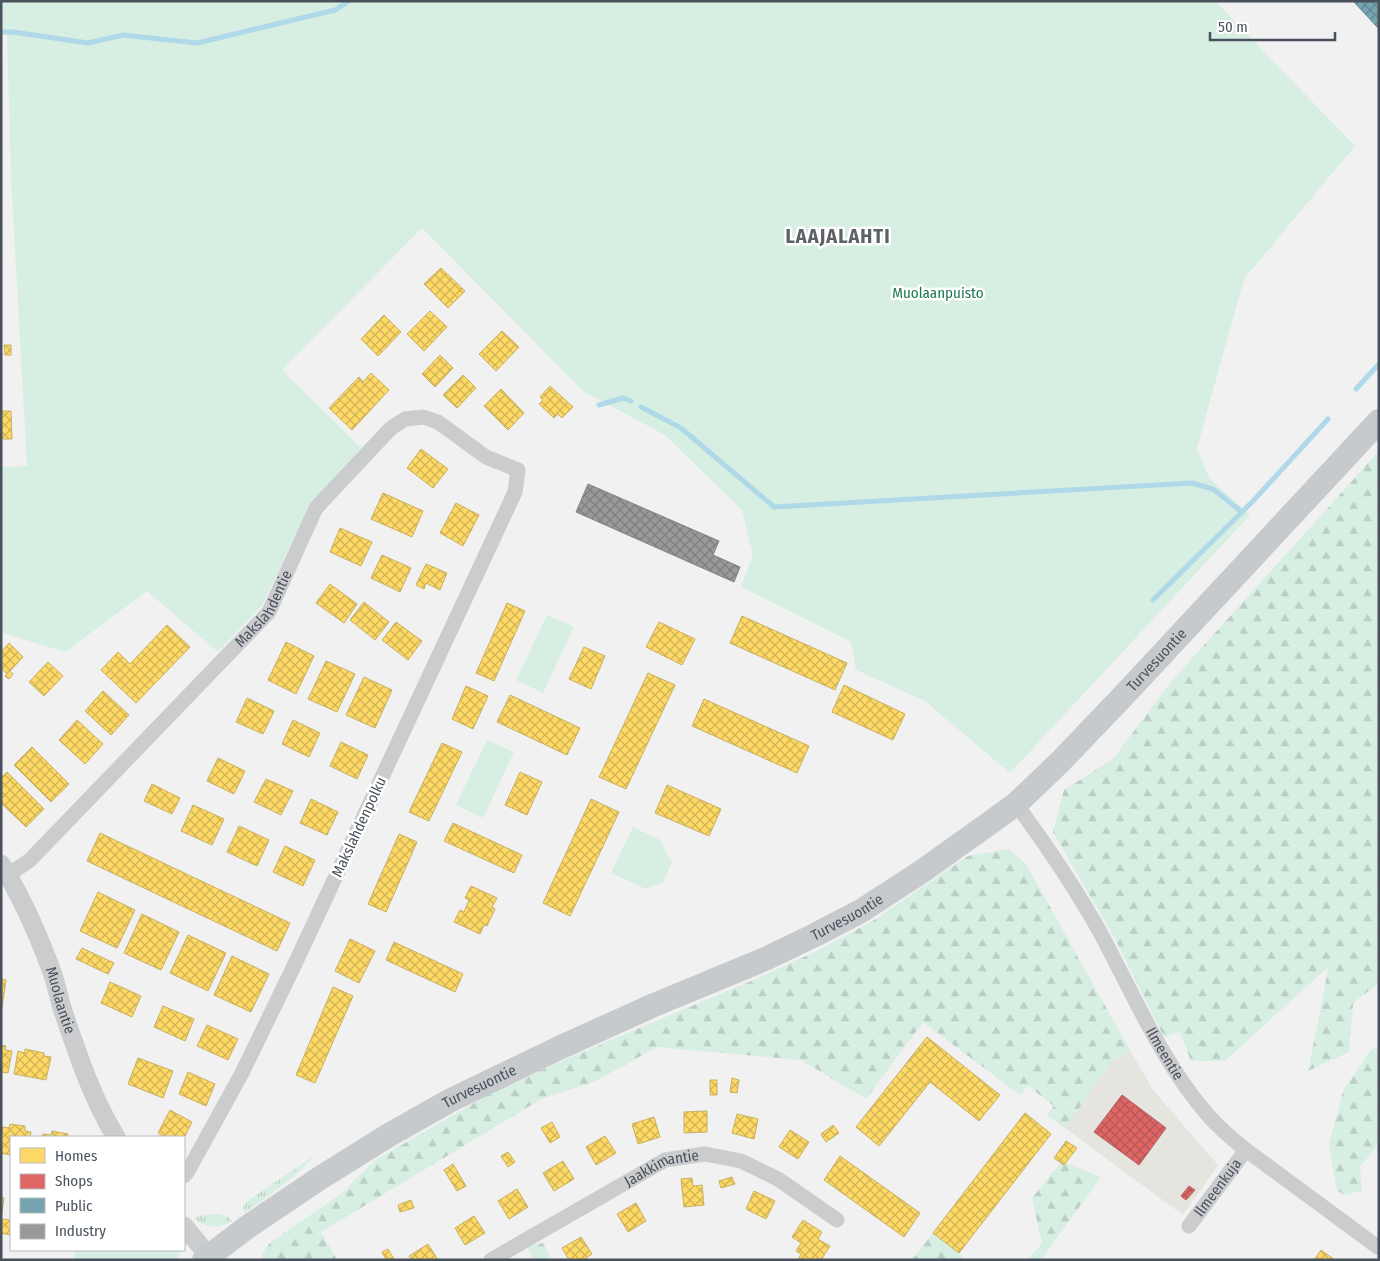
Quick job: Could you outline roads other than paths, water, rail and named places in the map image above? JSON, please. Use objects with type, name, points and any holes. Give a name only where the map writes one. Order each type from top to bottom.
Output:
[{"type":"main road","name":"Turvesuontie","points":[[208,1258],[246,1228],[320,1178],[389,1135],[444,1104],[559,1048],[654,1005],[765,959],[815,935],[861,911],[921,872],[1016,804],[1060,762],[1126,694],[1379,420]]},
{"type":"street","name":"Makslahdentie","points":[[3,872],[30,860],[269,612],[316,508],[391,428],[405,419],[423,417],[438,422],[486,457],[518,470]]},
{"type":"street","name":"Makslahdenpolku","points":[[185,1175],[242,1073],[293,968],[516,492],[518,470]]},
{"type":"street","name":"Ilmeentie","points":[[1016,804],[1080,898],[1173,1067],[1207,1114],[1246,1150],[1379,1248]]},
{"type":"street","name":"Muolaantie","points":[[3,872],[20,897],[33,925],[50,967],[92,1093],[115,1136]]},
{"type":"street","name":"Ilmeenkuja","points":[[1189,1226],[1246,1150]]},
{"type":"street","name":"Jaakkimantie","points":[[491,1260],[665,1160],[705,1154],[741,1161],[778,1179],[837,1220]]},
{"type":"street","points":[[185,1227],[208,1258]]},
{"type":"waterway","points":[[1,32],[13,32],[88,43],[123,35],[197,43],[335,10],[349,1]]},
{"type":"waterway","points":[[1356,389],[1379,364]]},
{"type":"waterway","points":[[599,405],[623,398],[631,401]]},
{"type":"waterway","points":[[641,407],[681,428],[774,507],[1192,483],[1213,489],[1242,512]]},
{"type":"waterway","points":[[1153,600],[1253,501],[1328,419]]},
{"type":"district","name":"LAAJALAHTI","points":[[838,236]]},
{"type":"park label","name":"Muolaanpuisto","points":[[938,293]]}]
